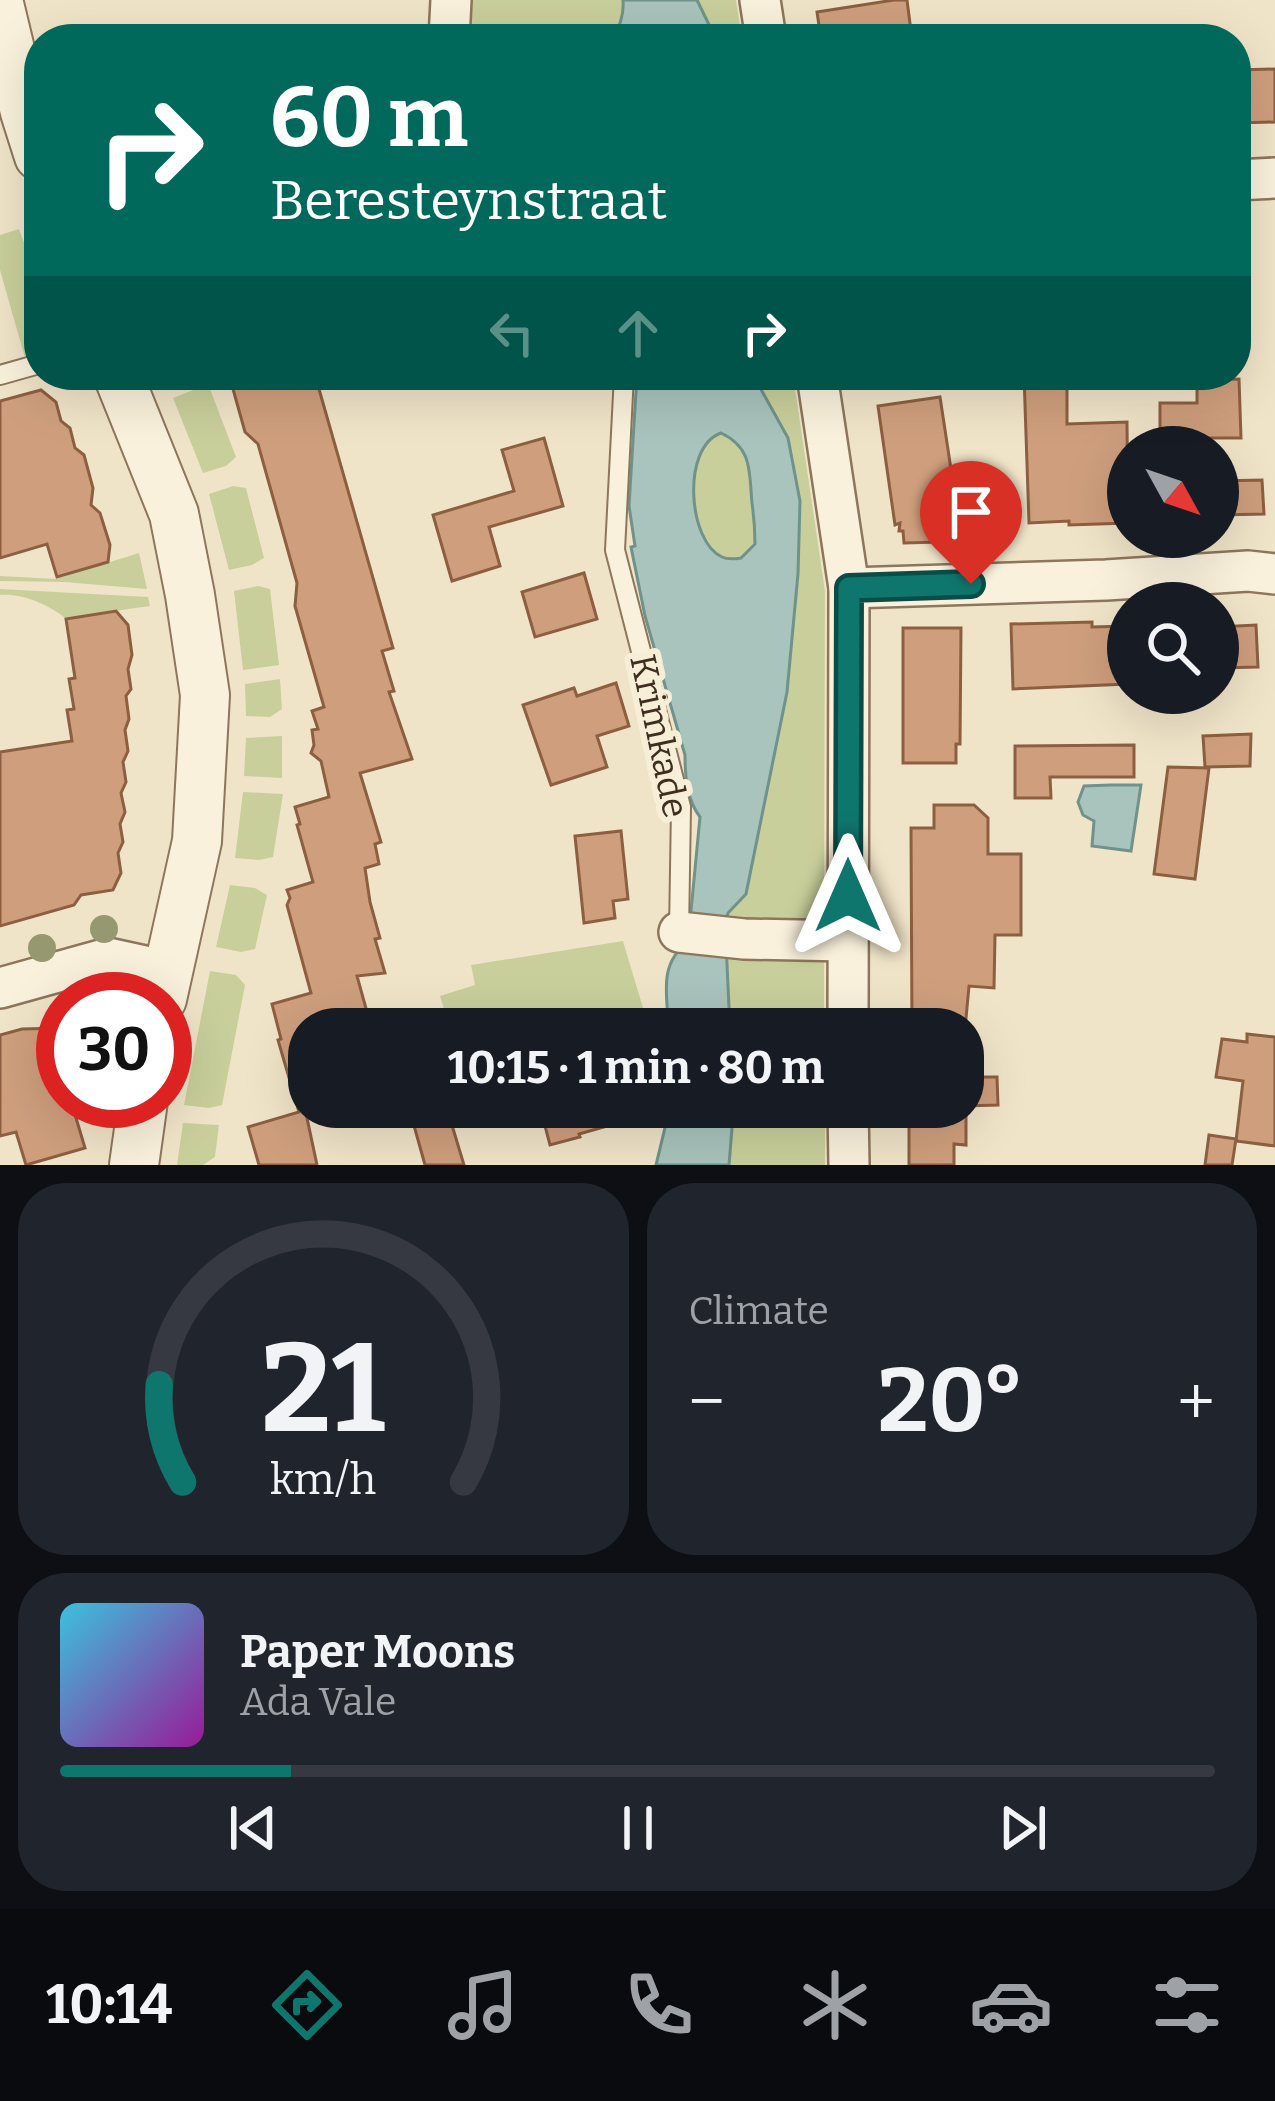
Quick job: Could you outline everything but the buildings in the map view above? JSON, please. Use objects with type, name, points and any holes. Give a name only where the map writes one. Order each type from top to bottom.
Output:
[{"type":"street","points":[[0,8],[24,108]]},
{"type":"street","points":[[124,390],[174,514],[205,695],[197,841],[168,972]]},
{"type":"street","points":[[819,390],[849,588],[848,1008]]},
{"type":"street","points":[[849,588],[1248,571],[1275,574]]},
{"type":"street","name":"Krimkade","points":[[679,932],[744,939],[847,940]]},
{"type":"street","points":[[58,972],[108,958],[138,972]]},
{"type":"street","points":[[0,988],[36,978]]},
{"type":"street","points":[[134,1165],[139,1128]]},
{"type":"street","points":[[848,1128],[849,1165]]},
{"type":"lane","name":"Krimkade","points":[[623,390],[615,550],[681,807],[679,932]]},
{"type":"green space","points":[[465,0],[623,0],[619,24],[463,24]]},
{"type":"green space","points":[[697,0],[736,0],[740,24],[709,24]]},
{"type":"green space","points":[[19,229],[24,243],[24,354],[0,270],[0,235]]},
{"type":"green space","points":[[210,390],[236,457],[226,466],[203,473],[173,398]]},
{"type":"green space","points":[[761,390],[795,390],[825,591],[824,927],[725,921],[746,894],[787,692],[800,501],[788,439]]},
{"type":"green space","points":[[721,433],[739,446],[749,471],[755,544],[736,559],[711,548],[696,515],[695,474],[700,456],[708,441]]},
{"type":"green space","points":[[233,486],[246,488],[264,558],[229,570],[209,494]]},
{"type":"green space","points":[[139,553],[147,589],[0,581],[0,576],[56,579]]},
{"type":"green space","points":[[258,586],[270,589],[279,665],[243,670],[234,591]]},
{"type":"green space","points":[[0,589],[148,597],[150,606],[65,618],[34,600],[0,595]]},
{"type":"green space","points":[[280,679],[282,709],[270,717],[246,716],[245,684]]},
{"type":"green space","points":[[282,736],[282,778],[244,776],[246,738]]},
{"type":"green space","points":[[243,792],[283,794],[273,857],[235,858]]},
{"type":"green space","points":[[230,885],[255,888],[267,895],[255,949],[241,952],[216,947]]},
{"type":"green space","points":[[623,941],[643,1008],[444,1008],[440,996],[475,985],[471,965]]},
{"type":"green space","points":[[726,951],[740,959],[824,952],[824,1008],[729,1008]]},
{"type":"green space","points":[[210,971],[236,975],[245,985],[222,1105],[192,1106],[192,1064]]},
{"type":"green space","points":[[192,1124],[219,1125],[215,1157],[203,1165],[177,1165],[182,1128],[192,1128]]},
{"type":"green space","points":[[732,1128],[825,1128],[825,1165],[729,1165]]},
{"type":"water","points":[[623,0],[697,0],[709,24],[619,24]]},
{"type":"water","points":[[636,390],[761,390],[788,438],[800,501],[798,574],[787,692],[746,894],[725,921],[729,1008],[668,1008],[668,970],[688,942],[700,817],[690,796],[685,755],[645,616],[631,547],[635,546],[629,506]],"holes":[[[721,433],[744,454],[755,544],[741,558],[732,559],[711,548],[702,533],[696,515],[695,474],[708,442]]]},
{"type":"water","points":[[1141,785],[1131,851],[1092,846],[1094,821],[1083,815],[1078,802],[1084,786]]},
{"type":"water","points":[[665,1128],[732,1128],[729,1165],[656,1165]]},
{"type":"route","points":[[848,896],[849,588],[971,584]]}]
